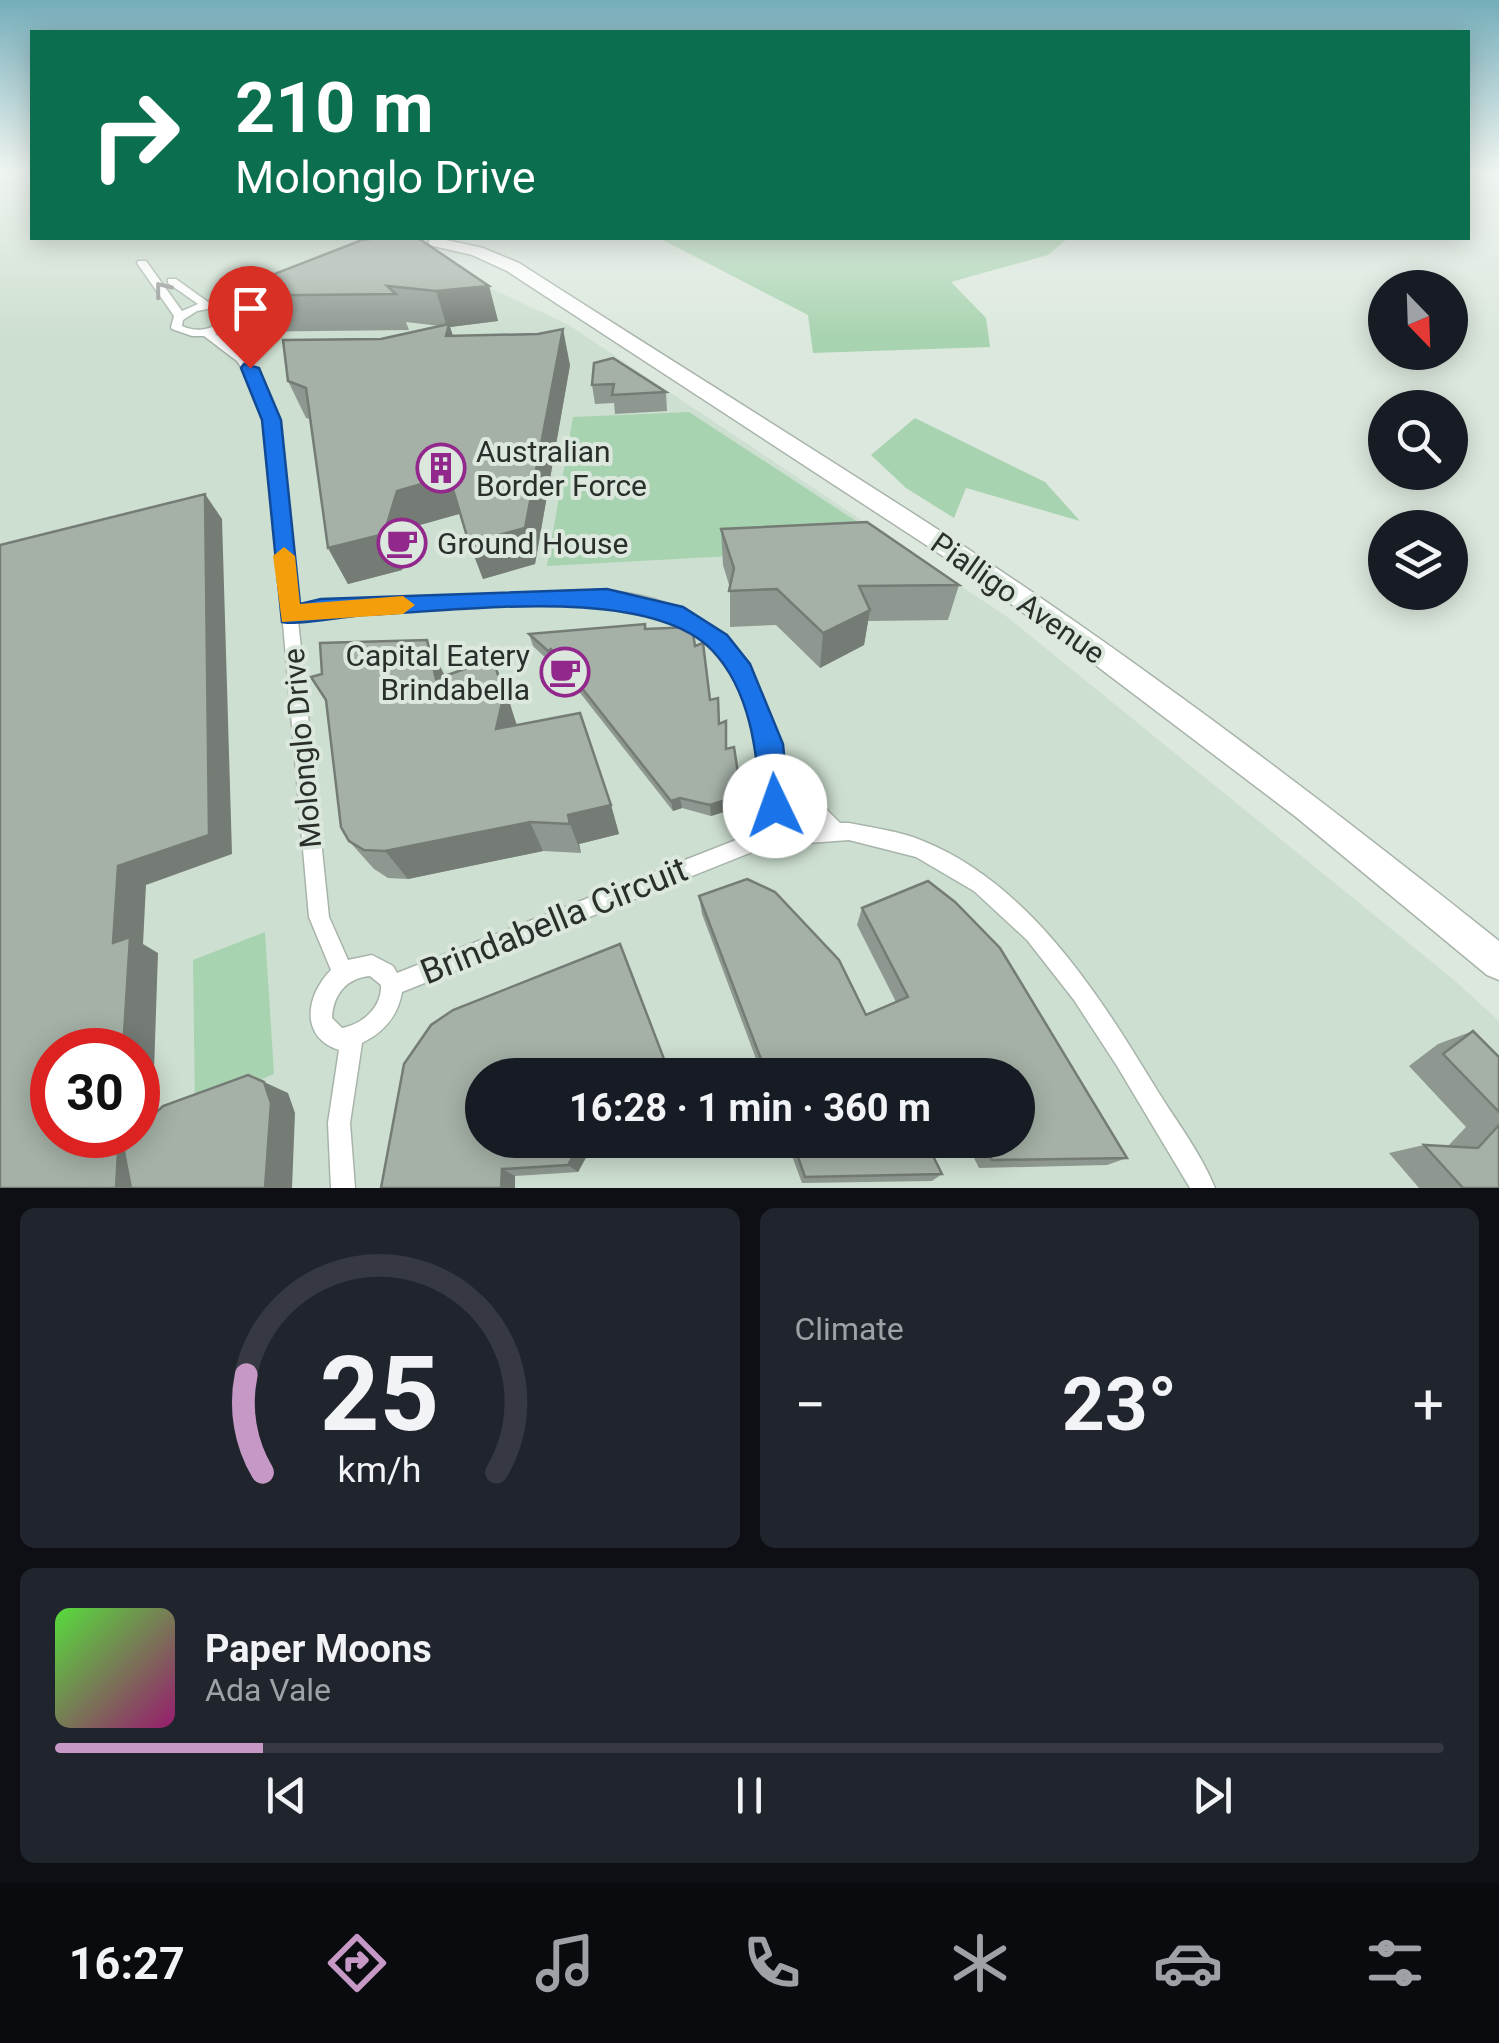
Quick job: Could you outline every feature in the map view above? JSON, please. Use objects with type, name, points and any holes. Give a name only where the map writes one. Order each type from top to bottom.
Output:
[{"type":"main road","name":"Pialligo Avenue","points":[[487,240],[513,268]]},
{"type":"main road","name":"Pialligo Avenue","points":[[424,242],[477,251],[513,268],[876,501],[1086,644],[1307,807],[1499,963]]},
{"type":"street","points":[[142,262],[180,316],[251,292]]},
{"type":"street","points":[[172,280],[208,304],[232,308],[229,322]]},
{"type":"street","points":[[206,332],[243,313]]},
{"type":"street","name":"Molonglo Drive","points":[[180,316],[178,330],[206,332],[234,348]]},
{"type":"street","name":"Molonglo Drive","points":[[229,322],[234,348],[258,382],[272,420],[318,917],[343,973]]},
{"type":"street","points":[[290,616],[321,608],[607,598],[638,602],[692,621],[727,650],[749,688],[770,744],[803,798],[834,830]]},
{"type":"street","points":[[770,744],[775,778],[773,836]]},
{"type":"street","name":"Brindabella Circuit","points":[[391,986],[773,836],[834,830],[918,846],[968,872],[1020,915],[1072,981],[1202,1188]]},
{"type":"street","points":[[372,965],[386,974],[391,986],[388,1010],[379,1023],[352,1038],[338,1038],[322,1023],[324,996],[343,973],[372,965]]},
{"type":"street","points":[[343,1188],[339,1123],[352,1038]]},
{"type":"shaded area","points":[[0,225],[30,225],[30,240],[387,240],[567,324],[1006,616],[1453,979],[1499,1021],[1499,1188],[0,1188]]},
{"type":"green space","points":[[663,240],[1066,240],[1048,255],[951,282],[986,318],[990,347],[813,353],[808,315]]},
{"type":"green space","points":[[689,412],[896,547],[547,566],[573,417]]},
{"type":"green space","points":[[915,418],[1045,482],[1080,521],[966,488],[954,518],[906,488],[871,455]]},
{"type":"green space","points":[[265,932],[274,1074],[195,1109],[193,960]]},
{"type":"building","points":[[362,240],[421,240],[489,286],[436,291],[387,286],[396,294],[218,296]]},
{"type":"building","name":"Australian Border Force","points":[[449,324],[446,336],[538,334],[563,329],[525,528],[469,543],[449,476],[397,491],[384,534],[328,548],[306,388],[288,381],[283,340],[381,339]]},
{"type":"building","points":[[613,358],[666,392],[612,395],[614,384],[592,385],[594,363]]},
{"type":"building","points":[[205,494],[209,835],[118,866],[113,943],[130,937],[124,1028],[30,1028],[30,1158],[118,1158],[116,1188],[0,1188],[0,545]]},
{"type":"building","points":[[867,522],[959,585],[859,586],[870,610],[823,633],[777,589],[729,591],[734,568],[721,529]]},
{"type":"building","points":[[645,624],[645,629],[692,627],[695,646],[703,643],[710,700],[718,698],[719,724],[726,721],[726,749],[734,747],[738,773],[729,799],[710,805],[680,798],[671,801],[551,649],[548,651],[529,634]]},
{"type":"building","points":[[427,640],[436,679],[493,659],[504,694],[496,729],[580,713],[611,805],[568,815],[570,824],[530,822],[385,851],[364,850],[349,841],[341,827],[326,700],[311,677],[322,674],[320,643]]},
{"type":"building","points":[[747,879],[775,892],[839,960],[866,1015],[908,997],[862,908],[928,881],[955,902],[1000,948],[1127,1158],[992,1160],[1035,1158],[1035,1058],[761,1058],[699,896]]},
{"type":"building","points":[[620,944],[664,1058],[465,1058],[465,1158],[572,1158],[568,1165],[502,1169],[501,1188],[381,1188],[404,1064],[431,1025],[453,1010]]},
{"type":"building","points":[[1473,1031],[1499,1057],[1499,1112],[1443,1054]]},
{"type":"building","points":[[248,1075],[264,1082],[271,1103],[265,1188],[131,1188],[125,1158],[160,1158],[163,1106]]},
{"type":"building","points":[[1499,1125],[1499,1188],[1463,1188],[1424,1145],[1478,1148]]},
{"type":"building","points":[[798,1158],[934,1158],[942,1174],[805,1177]]},
{"type":"slow traffic","points":[[284,556],[290,616],[321,608],[403,605]]},
{"type":"place","name":"Australian Border Force","points":[[441,468]]},
{"type":"place","name":"Ground House","points":[[402,543]]},
{"type":"place","name":"Capital Eatery Brindabella","points":[[565,672]]},
{"type":"route","points":[[250,368],[272,420],[290,616],[321,608],[607,598],[675,613],[719,642],[742,671],[770,744],[775,806]]}]
